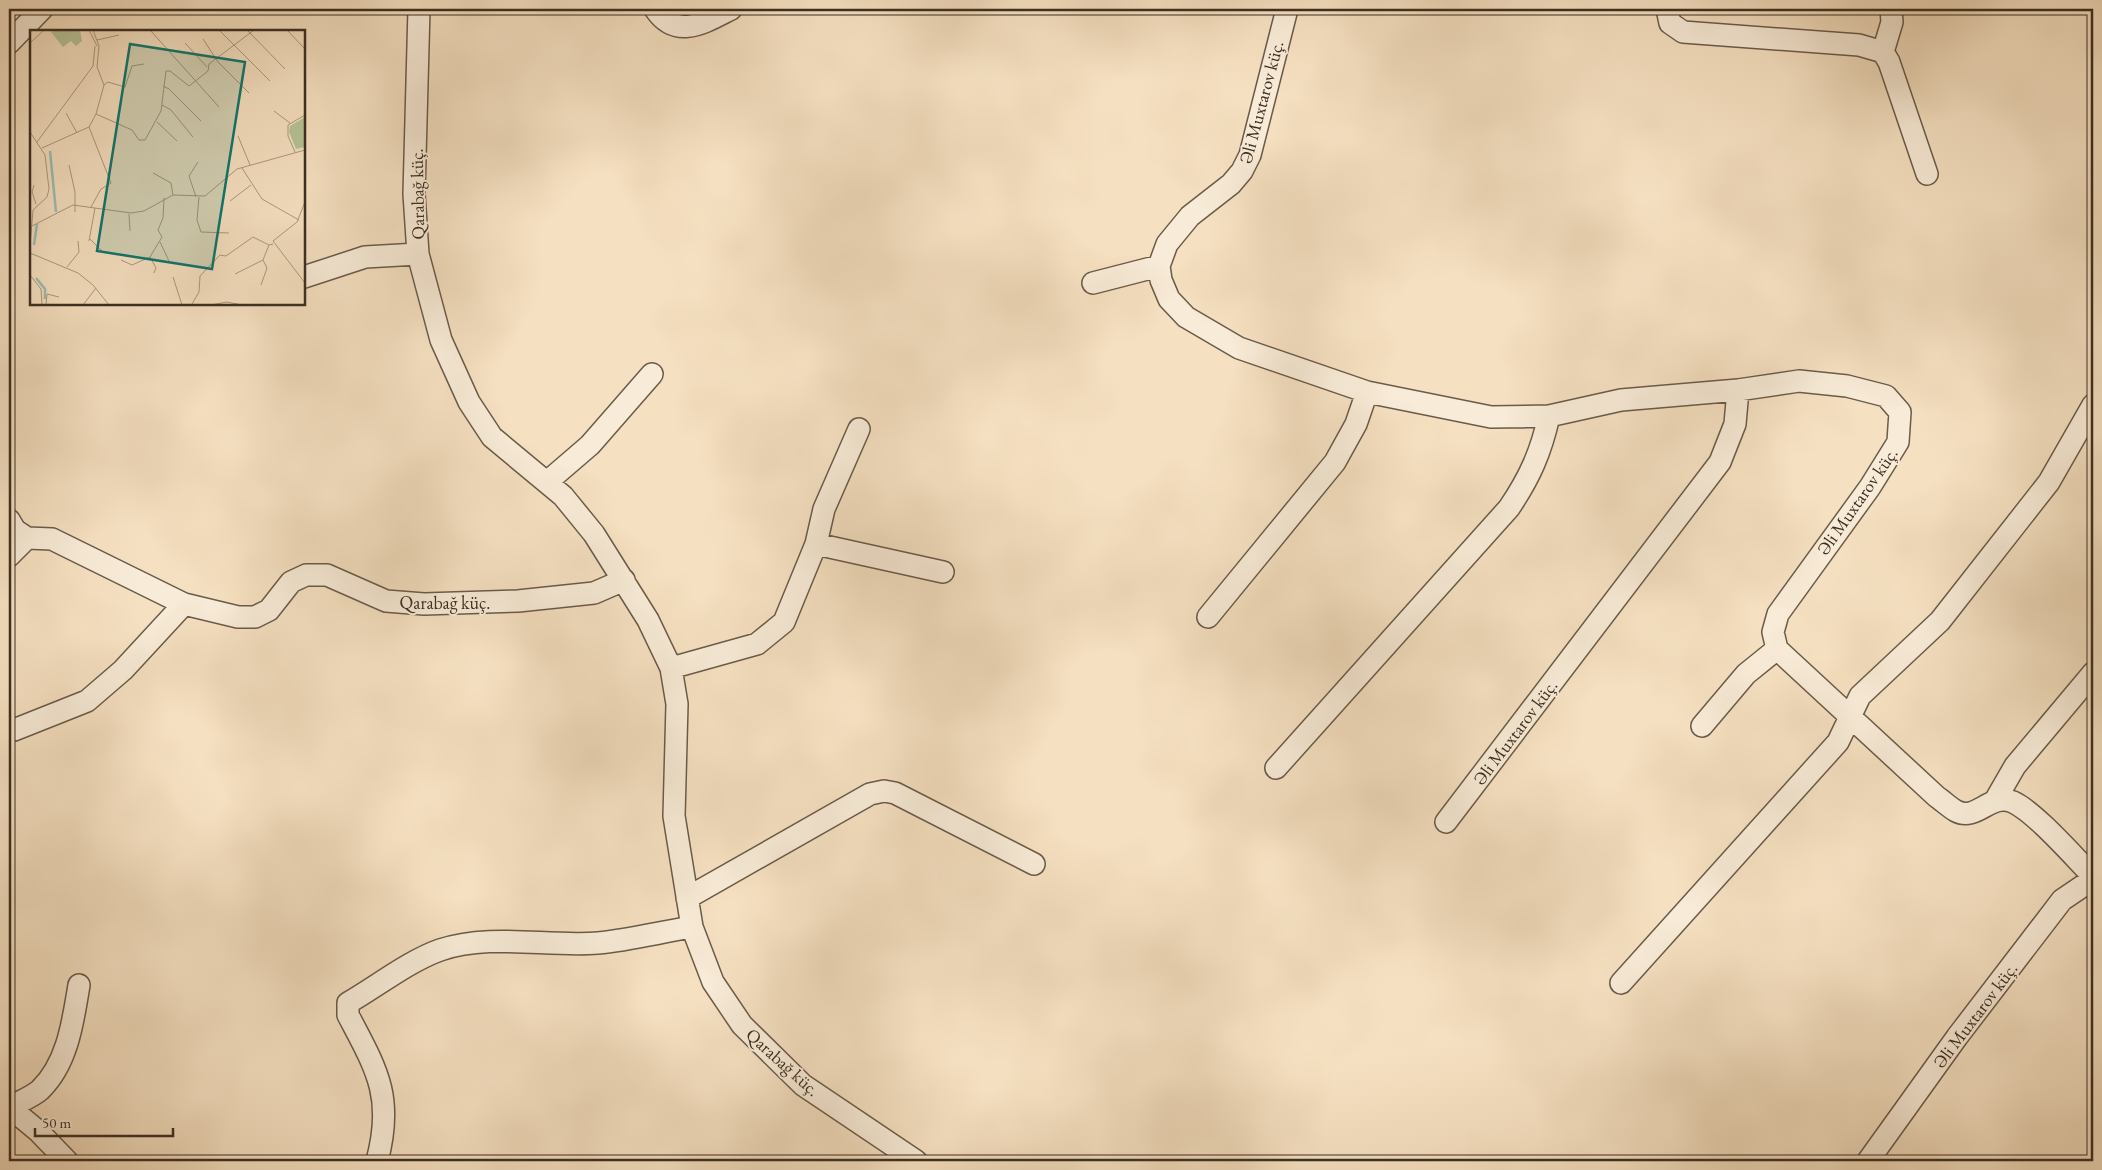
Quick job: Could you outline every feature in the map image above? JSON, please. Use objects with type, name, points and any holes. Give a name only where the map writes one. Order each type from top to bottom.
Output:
[{"type":"street","points":[[9,43],[42,9]]},
{"type":"street","name":"Qarabağ küç.","points":[[419,9],[414,194],[418,254],[440,340],[469,402],[492,437],[563,496],[594,534],[648,620],[671,668],[677,704],[674,816],[692,927],[713,982],[742,1025],[804,1085],[916,1161]]},
{"type":"street","points":[[655,9],[672,25],[697,27],[731,9]]},
{"type":"street","name":"Əli Muxtarov küç.","points":[[1287,9],[1250,155],[1242,171],[1231,184],[1190,216],[1167,244],[1159,266],[1161,280],[1169,298],[1186,317],[1239,348],[1367,392],[1491,417],[1548,416],[1621,400],[1738,390],[1800,381],[1847,386],[1886,396],[1900,412],[1898,442],[1870,486],[1778,614],[1773,632],[1778,649]]},
{"type":"street","points":[[1667,9],[1670,23],[1683,32],[1859,45],[1883,52],[1889,62],[1927,174]]},
{"type":"street","points":[[1883,52],[1892,22],[1892,9]]},
{"type":"street","points":[[305,277],[365,257],[418,254]]},
{"type":"street","points":[[1093,282],[1159,266]]},
{"type":"street","points":[[547,482],[590,445],[652,374]]},
{"type":"street","name":"Əli Muxtarov küç.","points":[[1446,822],[1720,462],[1735,424],[1738,390]]},
{"type":"street","points":[[1208,617],[1335,462],[1356,424],[1367,392]]},
{"type":"street","points":[[1621,983],[1838,742],[1860,696],[1940,621],[2049,482],[2093,405]]},
{"type":"street","points":[[1276,768],[1510,508],[1528,481],[1542,446],[1548,416]]},
{"type":"street","points":[[671,668],[757,644],[784,622],[816,544],[824,509],[859,429]]},
{"type":"street","points":[[9,520],[15,530],[27,538],[9,556]]},
{"type":"street","name":"Qarabağ küç.","points":[[27,538],[52,539],[184,604],[238,617],[255,617],[269,610],[292,582],[306,575],[327,574],[386,601],[424,604],[518,601],[594,593],[624,580]]},
{"type":"street","points":[[816,544],[943,572]]},
{"type":"street","points":[[14,730],[87,701],[124,670],[184,604]]},
{"type":"street","points":[[1702,726],[1746,674],[1778,649],[1937,797],[1957,812],[1974,813],[1996,799],[2016,766],[2093,673]]},
{"type":"street","points":[[687,898],[870,794],[884,791],[895,793],[1034,864]]},
{"type":"street","name":"Əli Muxtarov küç.","points":[[1868,1161],[1957,1037],[2062,900],[2093,877],[2027,811],[2012,802],[1996,799]]},
{"type":"street","points":[[377,1161],[385,1113],[380,1080],[348,1016],[348,1004],[421,960],[438,951],[458,945],[479,942],[599,942],[692,927]]},
{"type":"street","points":[[68,1161],[38,1131],[9,1107],[40,1090],[56,1068],[71,1036],[78,985]]}]
